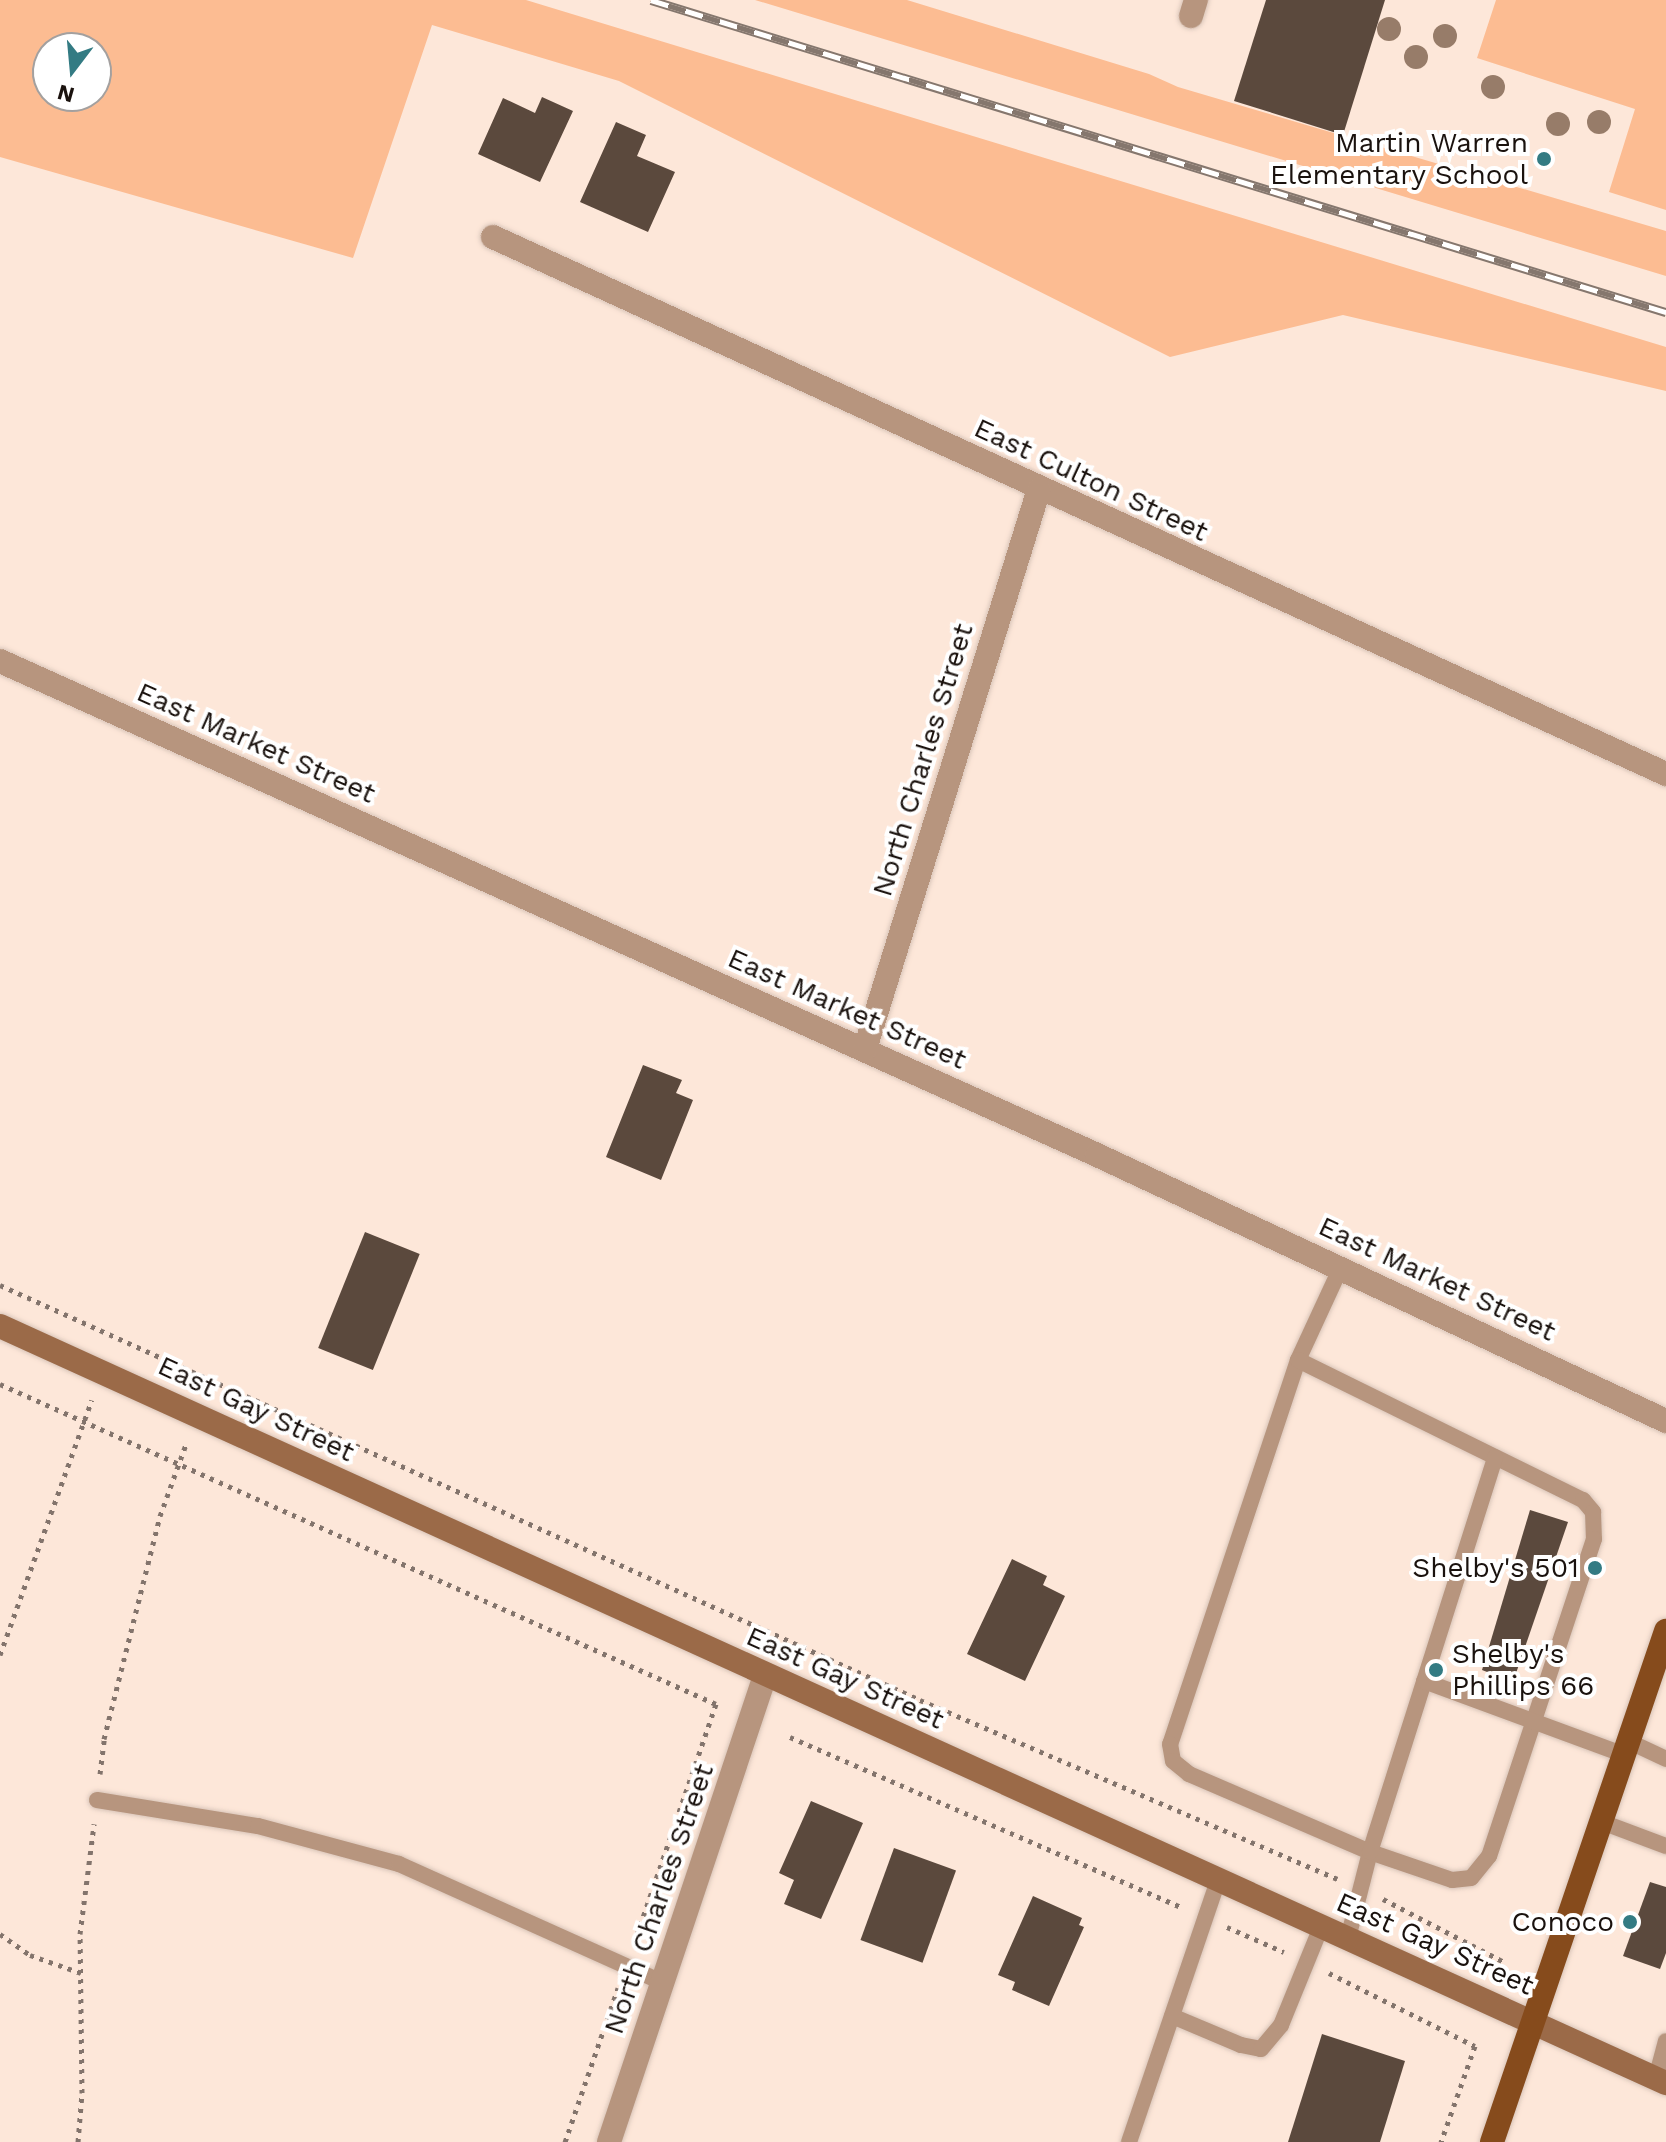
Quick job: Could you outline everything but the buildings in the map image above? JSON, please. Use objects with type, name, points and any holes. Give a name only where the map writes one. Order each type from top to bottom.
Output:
[{"type":"main road","name":"East Gay Street","points":[[0,1326],[1661,2080]]},
{"type":"main road","points":[[1492,2142],[1666,1631]]},
{"type":"street","name":"East Culton Street","points":[[493,237],[1666,774]]},
{"type":"street","name":"North Charles Street","points":[[865,1049],[1039,489]]},
{"type":"street","name":"East Market Street","points":[[0,661],[865,1049],[1341,1267],[1666,1421]]},
{"type":"street","name":"North Charles Street","points":[[609,2142],[765,1675]]},
{"type":"lane","points":[[1298,1360],[1583,1500],[1593,1512],[1594,1539],[1489,1856],[1471,1878],[1452,1880],[1434,1877],[1370,1852],[1189,1774],[1173,1761],[1170,1744],[1298,1360],[1341,1267]]},
{"type":"lane","points":[[1348,1938],[1370,1852],[1495,1457]]},
{"type":"lane","points":[[1424,1681],[1533,1721],[1666,1759]]},
{"type":"lane","points":[[97,1800],[258,1826],[399,1864],[662,1982]]},
{"type":"lane","points":[[1602,1822],[1666,1846]]},
{"type":"lane","points":[[1129,2142],[1218,1881]]},
{"type":"lane","points":[[1172,2016],[1241,2045],[1261,2049],[1281,2025],[1321,1927]]},
{"type":"lane","points":[[1661,2080],[1666,2041]]},
{"type":"path","points":[[0,1285],[920,1700],[1360,1889],[1504,1962]]},
{"type":"path","points":[[0,1655],[102,1372]]},
{"type":"path","points":[[0,1384],[716,1704],[565,2142]]},
{"type":"path","points":[[790,1737],[1307,1962],[1475,2046],[1441,2142]]},
{"type":"path","points":[[0,1934],[30,1955],[81,1973]]},
{"type":"shaded area","points":[[0,0],[526,0],[1666,347],[1666,391],[1343,315],[1170,357],[619,81],[432,25],[353,258],[0,157]]},
{"type":"shaded area","points":[[755,0],[907,0],[1149,74],[1178,87],[1666,231],[1666,276]]},
{"type":"shaded area","points":[[1496,0],[1666,0],[1666,210],[1609,192],[1635,109],[1477,58]]},
{"type":"railway","points":[[651,0],[1666,312]]},
{"type":"place","name":"Martin Warren Elementary School","points":[[1544,159]]},
{"type":"place","name":"Shelby's 501","points":[[1595,1568]]},
{"type":"place","name":"Shelby's Phillips 66","points":[[1436,1670]]},
{"type":"place","name":"Conoco","points":[[1630,1922]]}]
